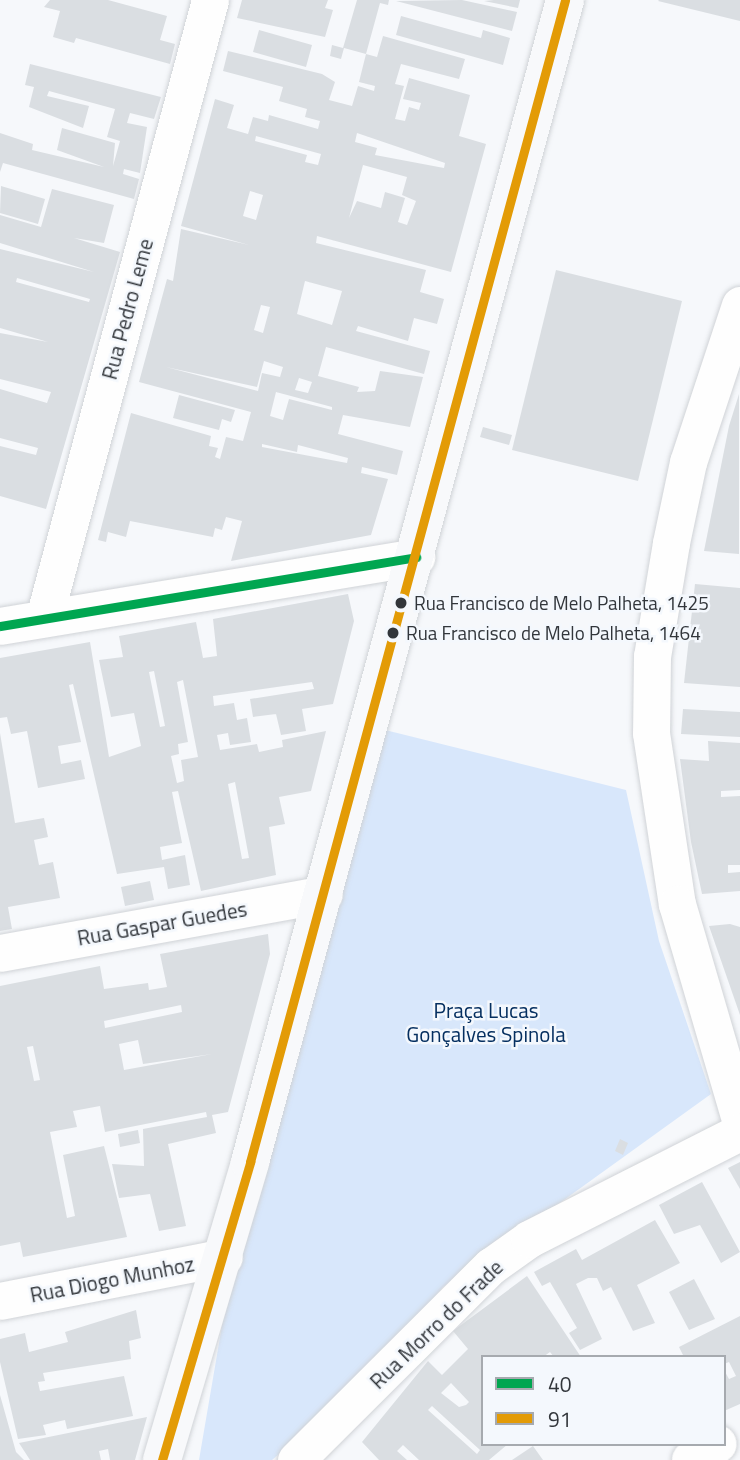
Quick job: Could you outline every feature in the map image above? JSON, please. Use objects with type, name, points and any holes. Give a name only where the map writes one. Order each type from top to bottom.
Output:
[{"type":"main road","points":[[162,1460],[223,1257],[324,894],[565,0]]},
{"type":"street","name":"Rua Pedro Leme","points":[[44,618],[210,0]]},
{"type":"street","points":[[740,305],[688,462],[673,530],[652,656],[651,733],[677,904],[740,1119]]},
{"type":"street","points":[[0,626],[416,557]]},
{"type":"street","name":"Rua Gaspar Guedes","points":[[0,953],[324,894]]},
{"type":"street","name":"Rua Morro do Frade","points":[[296,1460],[491,1266],[529,1239],[740,1132]]},
{"type":"street","name":"Rua Diogo Munhoz","points":[[0,1301],[223,1257]]},
{"type":"street","points":[[691,1460],[715,1446]]},
{"type":"green space","name":"Praça Lucas Gonçalves Spinola","points":[[369,726],[626,790],[659,941],[711,1094],[443,1287],[357,1387],[272,1460],[199,1460],[250,1162]]},
{"type":"building","points":[[50,0],[108,0],[167,16],[160,40],[175,44],[170,64],[76,38],[74,43],[53,37],[60,11],[44,7]]},
{"type":"building","points":[[242,0],[328,0],[325,8],[333,10],[325,37],[237,18]]},
{"type":"building","points":[[357,0],[389,0],[388,5],[380,3],[366,54],[344,48],[341,59],[330,56],[332,45],[343,48]]},
{"type":"building","points":[[462,0],[517,12],[512,31],[396,1]]},
{"type":"building","points":[[520,0],[518,8],[484,1]]},
{"type":"building","points":[[740,0],[740,21],[658,1]]},
{"type":"building","points":[[401,16],[481,38],[483,30],[510,38],[503,65],[396,35]]},
{"type":"building","points":[[259,30],[312,45],[306,67],[253,52]]},
{"type":"building","points":[[383,36],[465,59],[459,79],[401,64],[395,84],[404,86],[395,119],[405,121],[409,107],[419,110],[421,103],[403,99],[409,78],[470,95],[459,136],[486,144],[451,272],[317,236],[316,243],[426,270],[420,292],[444,299],[437,324],[414,318],[408,341],[358,326],[356,331],[430,351],[424,374],[326,347],[318,376],[359,387],[357,392],[375,391],[380,371],[423,377],[410,427],[343,415],[338,434],[403,451],[397,475],[362,467],[361,473],[388,479],[371,535],[231,561],[242,521],[226,517],[222,530],[215,528],[213,537],[130,521],[126,537],[108,532],[106,542],[98,540],[131,413],[211,436],[209,446],[218,448],[215,457],[220,459],[226,437],[243,441],[251,412],[139,382],[167,279],[173,281],[181,229],[249,245],[181,226],[215,99],[234,105],[227,128],[248,134],[253,117],[268,121],[269,115],[318,129],[320,121],[305,117],[307,109],[279,101],[283,87],[223,71],[228,51],[322,74],[335,82],[329,100],[352,106],[358,86],[374,91],[375,86],[359,82],[366,54],[377,57]],"holes":[[[357,133],[445,163],[444,168],[375,155],[377,148],[355,142]],[[256,136],[321,154],[318,165],[305,162],[307,155],[255,141]],[[363,165],[407,177],[402,195],[416,201],[407,225],[398,222],[405,198],[385,192],[381,208],[357,201],[349,218]],[[250,191],[263,195],[256,220],[243,216]],[[305,281],[342,291],[332,325],[297,314]],[[261,305],[270,307],[263,333],[254,330]],[[264,361],[283,367],[280,377],[262,373],[258,391],[166,367],[257,387]],[[299,378],[312,382],[308,393],[295,390]],[[276,392],[332,407],[332,410],[289,399],[283,420],[270,416]],[[262,444],[297,452],[298,445],[348,458],[347,463],[262,447]]]},
{"type":"building","points":[[30,64],[161,97],[154,119],[130,113],[127,123],[147,127],[140,173],[124,169],[123,174],[139,179],[134,199],[3,163],[0,172],[0,133],[33,144],[32,150],[104,167],[57,150],[62,128],[115,143],[113,166],[120,141],[107,137],[115,109],[49,91],[47,96],[89,106],[83,128],[29,107],[34,87],[25,85]]},
{"type":"building","points":[[1,186],[45,199],[38,224],[0,213]]},
{"type":"building","points":[[52,189],[114,205],[104,243],[74,238],[120,252],[46,509],[0,496],[0,446],[36,455],[38,448],[0,438],[0,389],[47,403],[51,392],[0,379],[0,333],[48,342],[0,328],[0,249],[94,272],[0,243],[0,215],[41,227]],"holes":[[[17,278],[90,299],[89,302],[16,282]]]},
{"type":"building","points":[[556,270],[682,301],[638,481],[512,450]]},
{"type":"building","points":[[739,394],[739,554],[704,551],[729,426]]},
{"type":"building","points":[[179,395],[235,410],[231,422],[222,419],[219,430],[173,418]]},
{"type":"building","points":[[483,427],[512,435],[509,445],[480,437]]},
{"type":"building","points":[[695,584],[740,588],[740,687],[684,683]]},
{"type":"building","points":[[348,594],[354,621],[333,704],[302,709],[306,731],[281,735],[276,714],[253,717],[250,699],[314,689],[312,682],[213,696],[214,706],[234,703],[237,720],[247,718],[251,742],[230,745],[228,733],[217,735],[220,750],[257,744],[259,752],[283,747],[282,740],[326,731],[311,791],[279,797],[285,824],[269,827],[276,875],[201,891],[178,791],[172,792],[182,843],[160,847],[162,860],[185,855],[190,885],[168,889],[164,867],[117,874],[73,684],[69,685],[81,742],[58,746],[61,764],[81,760],[85,779],[38,788],[27,731],[11,734],[7,717],[0,718],[0,658],[90,642],[109,757],[141,746],[134,713],[111,717],[99,660],[123,657],[119,636],[196,622],[203,658],[217,656],[213,619]],"holes":[[[154,671],[165,726],[160,727],[149,672]],[[183,680],[198,757],[181,760],[184,781],[177,783],[171,756],[179,754],[178,744],[188,742],[177,682]],[[235,782],[249,858],[242,859],[228,784]]]},
{"type":"building","points":[[683,709],[740,712],[740,737],[681,734]]},
{"type":"building","points":[[0,733],[15,823],[44,818],[48,837],[34,840],[39,865],[53,862],[60,898],[8,907],[12,929],[0,931]]},
{"type":"building","points":[[708,741],[740,743],[740,790],[721,791],[721,797],[740,796],[740,865],[728,865],[728,873],[740,872],[740,891],[702,894],[691,842],[680,759],[709,761]]},
{"type":"building","points":[[150,881],[154,900],[125,906],[121,887]]},
{"type":"building","points":[[730,924],[740,927],[740,1015],[709,926]]},
{"type":"building","points":[[268,934],[270,954],[228,1112],[212,1115],[216,1133],[168,1144],[186,1226],[159,1231],[150,1194],[119,1198],[112,1164],[144,1166],[143,1129],[207,1117],[206,1112],[105,1132],[100,1106],[73,1111],[77,1127],[50,1132],[67,1218],[75,1216],[63,1155],[104,1146],[127,1237],[23,1257],[20,1242],[0,1246],[0,986],[100,966],[104,989],[148,983],[149,990],[167,987],[160,954]],"holes":[[[181,1005],[182,1012],[105,1028],[104,1021]],[[138,1040],[143,1064],[212,1054],[124,1070],[119,1044]],[[33,1046],[40,1080],[34,1081],[27,1047]]]},
{"type":"building","points":[[138,1130],[140,1143],[120,1147],[118,1134]]},
{"type":"building","points":[[620,1139],[628,1143],[623,1155],[615,1151]]},
{"type":"building","points":[[740,1162],[740,1189],[728,1168]]},
{"type":"building","points":[[702,1182],[740,1252],[721,1263],[700,1225],[674,1234],[659,1205]]},
{"type":"building","points":[[655,1220],[680,1263],[637,1285],[655,1323],[633,1331],[611,1287],[603,1291],[597,1278],[588,1278],[576,1284],[602,1339],[580,1350],[569,1333],[577,1328],[550,1282],[542,1286],[534,1272],[576,1249],[582,1260]]},
{"type":"building","points":[[527,1276],[580,1355],[552,1355],[550,1352],[546,1355],[481,1355],[481,1446],[506,1446],[489,1460],[419,1460],[403,1445],[397,1451],[407,1460],[379,1460],[362,1442],[428,1361],[442,1375],[468,1349],[453,1331]],"holes":[[[451,1383],[469,1402],[459,1407],[441,1393]],[[432,1406],[480,1450],[477,1454],[428,1410]]]},
{"type":"building","points":[[694,1279],[715,1319],[689,1330],[669,1292]]},
{"type":"building","points":[[136,1310],[141,1338],[129,1341],[131,1359],[43,1373],[45,1381],[38,1382],[40,1391],[124,1376],[133,1416],[67,1429],[65,1420],[43,1425],[46,1435],[18,1439],[0,1362],[0,1339],[25,1333],[29,1352],[68,1342],[65,1332]]},
{"type":"building","points":[[740,1316],[740,1404],[726,1410],[726,1374],[729,1379],[736,1376],[729,1362],[726,1363],[726,1355],[683,1355],[679,1347]]},
{"type":"building","points":[[0,1395],[16,1452],[24,1460],[0,1460]]},
{"type":"building","points":[[147,1417],[135,1460],[110,1460],[108,1449],[99,1451],[101,1460],[30,1460],[19,1443]]},
{"type":"building","points":[[533,1446],[543,1460],[512,1460]]},
{"type":"transit line","name":"91","points":[[162,1460],[250,1162],[565,0]]},
{"type":"transit line","name":"40","points":[[0,626],[416,557]]},
{"type":"place","name":"Rua Francisco de Melo Palheta, 1425","points":[[401,603]]},
{"type":"place","name":"Rua Francisco de Melo Palheta, 1464","points":[[393,633]]}]
